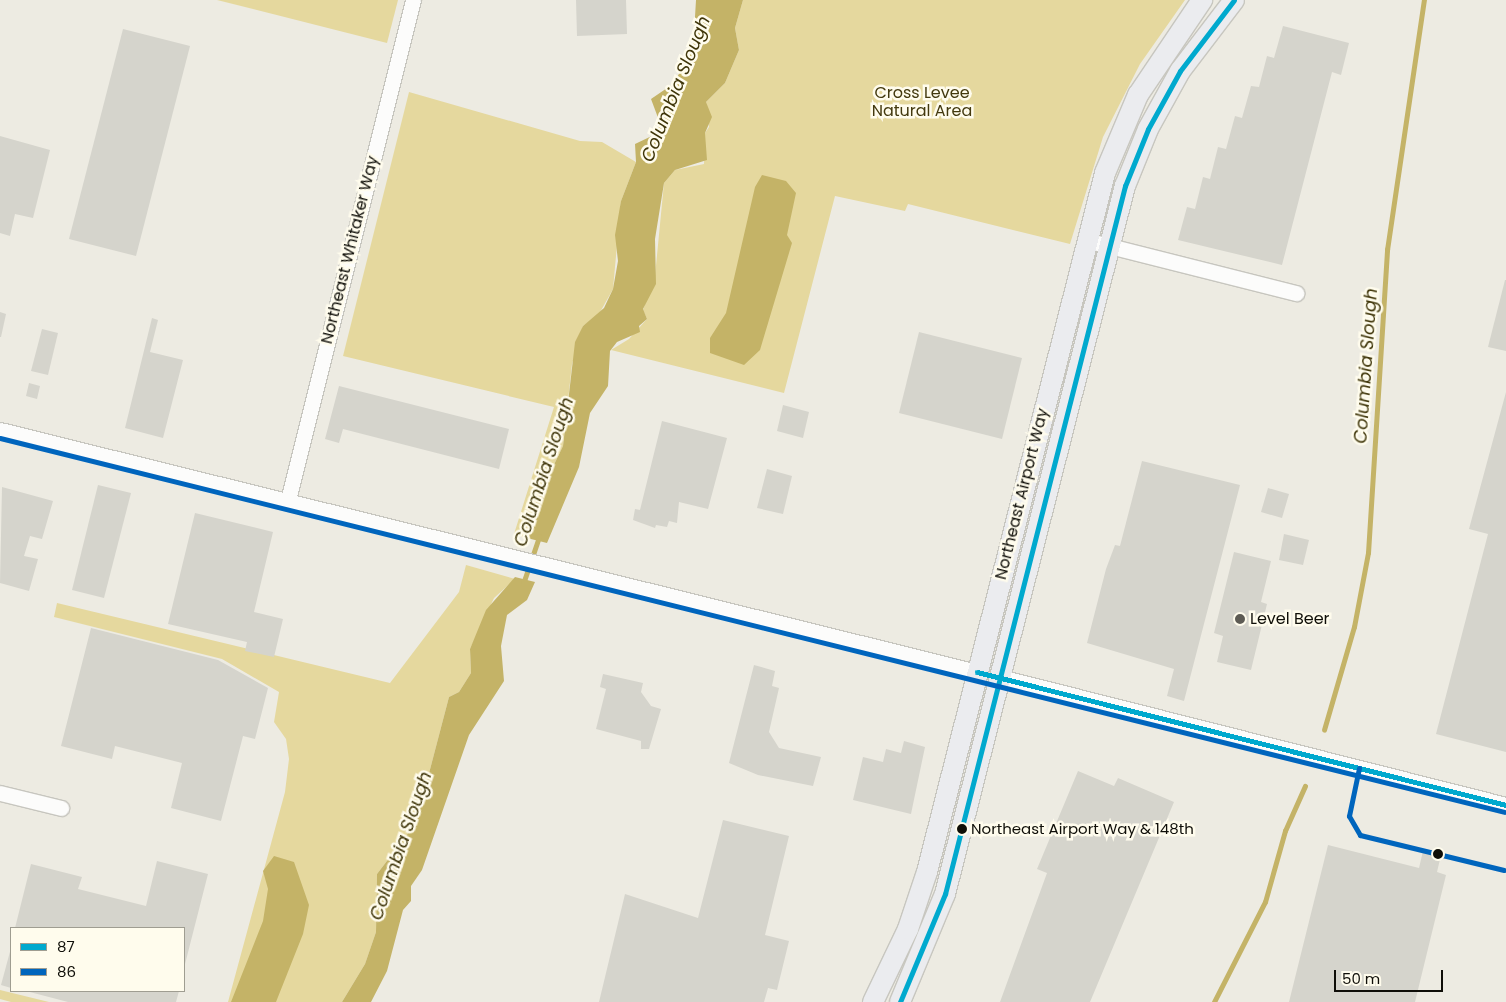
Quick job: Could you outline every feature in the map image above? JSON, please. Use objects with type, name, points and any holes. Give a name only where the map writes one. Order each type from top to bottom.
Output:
[{"type":"main road","name":"Northeast Airport Way","points":[[873,1002],[919,898],[1086,240],[1124,122],[1152,70],[1202,0]]},
{"type":"main road","name":"Northeast Airport Way","points":[[900,1002],[946,894],[1109,246],[1148,129],[1180,71],[1234,0]]},
{"type":"main road","points":[[977,672],[1000,677]]},
{"type":"street","name":"Northeast Whitaker Way","points":[[288,500],[413,0]]},
{"type":"street","points":[[1086,240],[1296,293]]},
{"type":"street","points":[[0,430],[977,672]]},
{"type":"street","points":[[1000,677],[1506,805]]},
{"type":"street","points":[[0,793],[61,808]]},
{"type":"green space","points":[[217,0],[398,0],[387,43]]},
{"type":"green space","name":"Cross Levee Natural Area","points":[[743,0],[1185,0],[1140,64],[1103,137],[1070,244],[908,204],[905,211],[835,196],[784,393],[611,350],[629,339],[647,319],[643,310],[655,276],[664,183],[675,170],[704,164],[705,133],[709,127],[706,102],[725,83],[739,50],[735,28]]},
{"type":"green space","points":[[409,92],[580,141],[602,142],[636,162],[621,201],[613,289],[599,314],[583,326],[572,364],[563,446],[536,502],[527,538],[514,534],[554,407],[343,356]]},
{"type":"green space","points":[[466,565],[515,579],[494,598],[470,649],[471,673],[459,692],[449,697],[416,823],[377,874],[376,932],[365,964],[342,1002],[228,1002],[285,792],[289,759],[286,739],[274,722],[279,692],[222,659],[54,617],[57,603],[390,683],[459,592]]},
{"type":"green space","points":[[0,990],[49,1002],[11,1002],[0,999]]},
{"type":"water","points":[[696,0],[743,0],[735,28],[739,50],[725,83],[706,102],[712,117],[705,133],[707,160],[675,170],[664,183],[655,239],[656,284],[643,309],[647,319],[639,326],[640,332],[617,342],[610,351],[608,386],[590,413],[579,467],[547,543],[527,538],[536,502],[563,446],[575,342],[583,326],[604,308],[613,289],[618,261],[615,235],[621,201],[636,162],[635,144],[656,134],[660,123],[651,99],[673,84],[693,50]]},
{"type":"water","points":[[762,175],[786,181],[796,193],[787,235],[792,243],[760,350],[744,365],[710,353],[710,338],[726,313],[755,187]]},
{"type":"water","points":[[515,577],[535,582],[527,600],[507,615],[501,646],[504,681],[469,735],[422,870],[411,886],[411,901],[403,910],[387,971],[371,1002],[342,1002],[365,964],[376,932],[377,874],[416,823],[449,697],[459,692],[471,673],[470,649],[486,610]]},
{"type":"water","points":[[274,856],[294,862],[309,905],[303,934],[276,1002],[231,1002],[263,921],[268,889],[263,871]]},
{"type":"building","points":[[576,0],[626,0],[627,34],[577,36]]},
{"type":"building","points":[[1283,26],[1349,43],[1341,75],[1332,72],[1282,265],[1178,240],[1187,207],[1195,209],[1203,177],[1210,179],[1218,147],[1226,149],[1235,116],[1242,118],[1251,86],[1259,87],[1267,56],[1274,58]]},
{"type":"building","points":[[123,29],[190,46],[136,256],[69,239]]},
{"type":"building","points":[[0,136],[50,150],[33,218],[15,214],[10,236],[0,233]]},
{"type":"building","points":[[1506,280],[1506,351],[1488,347]]},
{"type":"building","points":[[0,312],[6,314],[1,337],[0,337]]},
{"type":"building","points":[[152,318],[158,320],[150,352],[183,360],[163,438],[125,428]]},
{"type":"building","points":[[42,329],[58,333],[48,375],[31,371]]},
{"type":"building","points":[[919,332],[1022,358],[1002,439],[899,413]]},
{"type":"building","points":[[29,383],[40,386],[37,399],[26,396]]},
{"type":"building","points":[[339,386],[509,429],[499,469],[343,429],[339,443],[325,439]]},
{"type":"building","points":[[1506,392],[1506,752],[1436,734],[1488,534],[1469,529]]},
{"type":"building","points":[[783,405],[809,412],[803,438],[777,431]]},
{"type":"building","points":[[662,421],[727,438],[708,509],[679,502],[677,523],[669,521],[667,527],[656,525],[655,528],[633,520],[635,509],[640,510]]},
{"type":"building","points":[[1142,461],[1240,485],[1184,701],[1167,696],[1174,669],[1087,643],[1106,569],[1115,545],[1120,546]]},
{"type":"building","points":[[767,469],[792,476],[783,514],[757,508]]},
{"type":"building","points":[[98,485],[131,493],[104,598],[72,590]]},
{"type":"building","points":[[2,487],[53,501],[42,539],[30,536],[24,556],[38,559],[29,591],[0,583]]},
{"type":"building","points":[[1268,488],[1289,494],[1282,518],[1261,512]]},
{"type":"building","points":[[195,513],[273,532],[254,612],[283,619],[274,657],[245,651],[247,642],[168,624]]},
{"type":"building","points":[[1284,534],[1309,540],[1303,565],[1279,560]]},
{"type":"building","name":"Level Beer","points":[[1234,552],[1271,561],[1261,602],[1267,604],[1251,670],[1217,662],[1223,636],[1214,633]]},
{"type":"building","points":[[91,628],[218,660],[268,688],[255,739],[243,736],[221,821],[171,808],[182,763],[115,746],[112,759],[61,746]]},
{"type":"building","points":[[754,665],[775,671],[772,686],[779,688],[769,732],[779,748],[821,757],[813,786],[758,775],[729,763]]},
{"type":"building","points":[[603,674],[643,683],[641,692],[651,706],[661,709],[649,749],[641,749],[641,741],[596,729],[606,689],[600,687]]},
{"type":"building","points":[[904,741],[925,747],[911,814],[853,800],[863,757],[883,762],[886,749],[901,753]]},
{"type":"building","points":[[1078,771],[1114,786],[1118,778],[1174,802],[1090,1002],[1000,1002],[1047,873],[1037,869]]},
{"type":"building","points":[[723,820],[789,836],[765,935],[789,941],[777,990],[768,988],[764,1002],[599,1002],[625,894],[698,918]]},
{"type":"building","points":[[1328,845],[1419,868],[1423,851],[1441,855],[1437,872],[1446,875],[1415,1002],[1289,1002]]},
{"type":"building","points":[[157,861],[208,874],[185,964],[185,927],[15,927],[31,864],[82,877],[78,889],[146,906]]},
{"type":"building","points":[[10,952],[10,988],[1,985]]},
{"type":"building","points":[[30,992],[179,992],[176,1002],[68,1002]]},
{"type":"waterway","name":"Columbia Slough","points":[[1324,730],[1354,627],[1368,553],[1387,250],[1424,0]]},
{"type":"waterway","name":"Columbia Slough","points":[[523,584],[539,537]]},
{"type":"waterway","name":"Columbia Slough","points":[[1214,1002],[1265,902],[1285,831],[1305,786]]},
{"type":"transit line","name":"87","points":[[900,1002],[945,894],[1125,186],[1148,129],[1180,71],[1234,0]]},
{"type":"transit line","name":"86","points":[[0,438],[1504,812]]},
{"type":"transit line","name":"87","points":[[977,672],[1506,805]]},
{"type":"transit line","name":"86","points":[[1359,768],[1349,816],[1360,835],[1504,870]]},
{"type":"place","name":"Level Beer","points":[[1240,619]]},
{"type":"place","name":"Northeast Airport Way & 148th","points":[[962,829]]}]
